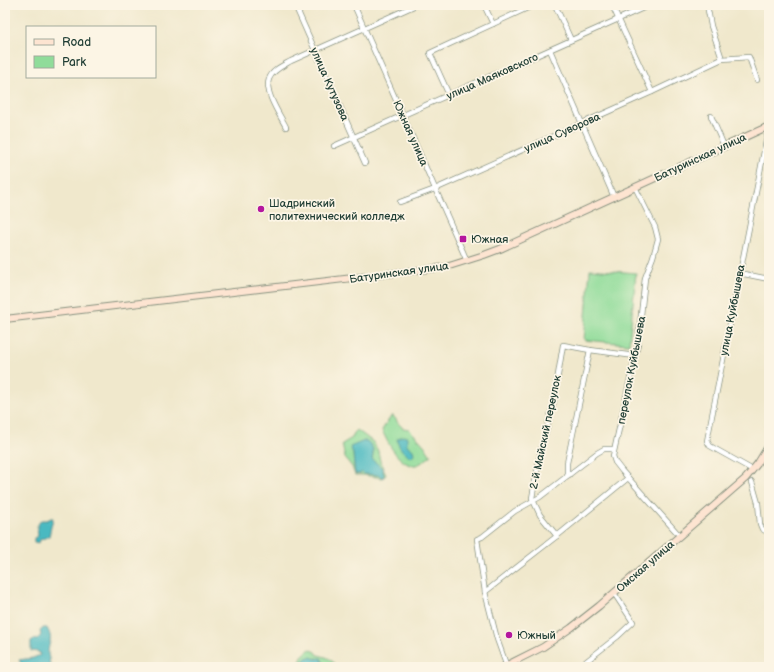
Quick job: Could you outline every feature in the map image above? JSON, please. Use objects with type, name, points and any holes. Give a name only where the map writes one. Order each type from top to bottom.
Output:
[{"type":"main road","name":"Батуринская улица","points":[[5,319],[436,268],[467,261],[500,249],[769,126]]},
{"type":"main road","name":"Омская улица","points":[[505,666],[543,647],[564,633],[614,593],[746,478],[763,456],[769,445]]},
{"type":"street","name":"улица Кутузова","points":[[295,5],[365,163]]},
{"type":"street","name":"Южная улица","points":[[354,5],[467,261]]},
{"type":"street","points":[[286,127],[268,88],[269,79],[280,67],[416,5]]},
{"type":"street","points":[[484,5],[493,24]]},
{"type":"street","points":[[449,95],[430,53],[534,5]]},
{"type":"street","points":[[555,5],[571,40]]},
{"type":"street","points":[[612,5],[652,92]]},
{"type":"street","name":"улица Маяковского","points":[[334,146],[650,5]]},
{"type":"street","points":[[708,5],[711,26],[722,59],[749,57],[757,80]]},
{"type":"street","points":[[550,50],[614,197]]},
{"type":"street","name":"улица Суворова","points":[[400,202],[435,189],[722,59]]},
{"type":"street","points":[[711,116],[724,146]]},
{"type":"street","name":"улица Куйбышева","points":[[753,470],[710,446],[707,441],[769,126]]},
{"type":"street","name":"переулок Куйбышева","points":[[614,449],[619,435],[634,356],[638,343],[644,278],[653,257],[658,239],[655,228],[635,187]]},
{"type":"street","points":[[739,273],[769,279]]},
{"type":"street","name":"2-й Майский переулок","points":[[557,536],[540,515],[532,498],[545,432],[553,405],[563,345],[634,356]]},
{"type":"street","points":[[569,475],[567,472],[567,463],[590,350]]},
{"type":"street","points":[[505,666],[485,592],[477,539],[516,511],[533,502],[597,452],[614,449],[613,456],[615,462],[680,536]]},
{"type":"street","points":[[485,592],[628,478]]},
{"type":"street","points":[[752,482],[758,503],[760,524],[762,529],[769,533]]},
{"type":"street","points":[[579,667],[617,637],[633,622],[614,593]]},
{"type":"green space","points":[[590,269],[636,273],[629,344],[584,340]]},
{"type":"green space","points":[[392,415],[403,428],[409,429],[424,445],[431,456],[417,465],[409,465],[399,458],[387,441],[382,430]]},
{"type":"green space","points":[[357,430],[373,442],[378,451],[380,461],[386,475],[383,478],[355,475],[352,467],[345,458],[342,444],[352,438]],"holes":[[[364,441],[372,448],[372,459],[383,477],[380,475],[366,473],[354,468],[353,453]]]},
{"type":"green space","points":[[310,649],[318,655],[331,660],[335,667],[323,667],[318,658],[306,659],[301,662],[304,665],[307,662],[309,664],[307,667],[298,667],[302,656]]},
{"type":"water","points":[[402,436],[407,437],[407,445],[413,450],[414,454],[411,457],[400,448],[397,439]]},
{"type":"water","points":[[367,441],[372,447],[372,459],[382,468],[384,475],[383,478],[379,475],[364,474],[362,472],[360,474],[355,474],[353,453],[350,447]]},
{"type":"water","points":[[53,518],[49,536],[40,540],[39,543],[34,542],[34,538],[38,536],[37,526],[41,520]]},
{"type":"water","points":[[43,628],[47,628],[50,635],[48,654],[50,667],[23,667],[19,660],[33,658],[40,655],[39,652],[31,651],[31,642],[35,639],[37,640],[41,635],[40,631]]},
{"type":"water","points":[[310,657],[316,659],[321,658],[325,665],[323,667],[307,667],[309,664],[307,662],[303,665],[300,662],[303,662],[306,658]]},
{"type":"place","name":"Шадринский политехнический колледж","points":[[261,209]]},
{"type":"place","name":"Южная","points":[[463,239]]},
{"type":"place","name":"Южный","points":[[509,635]]}]
